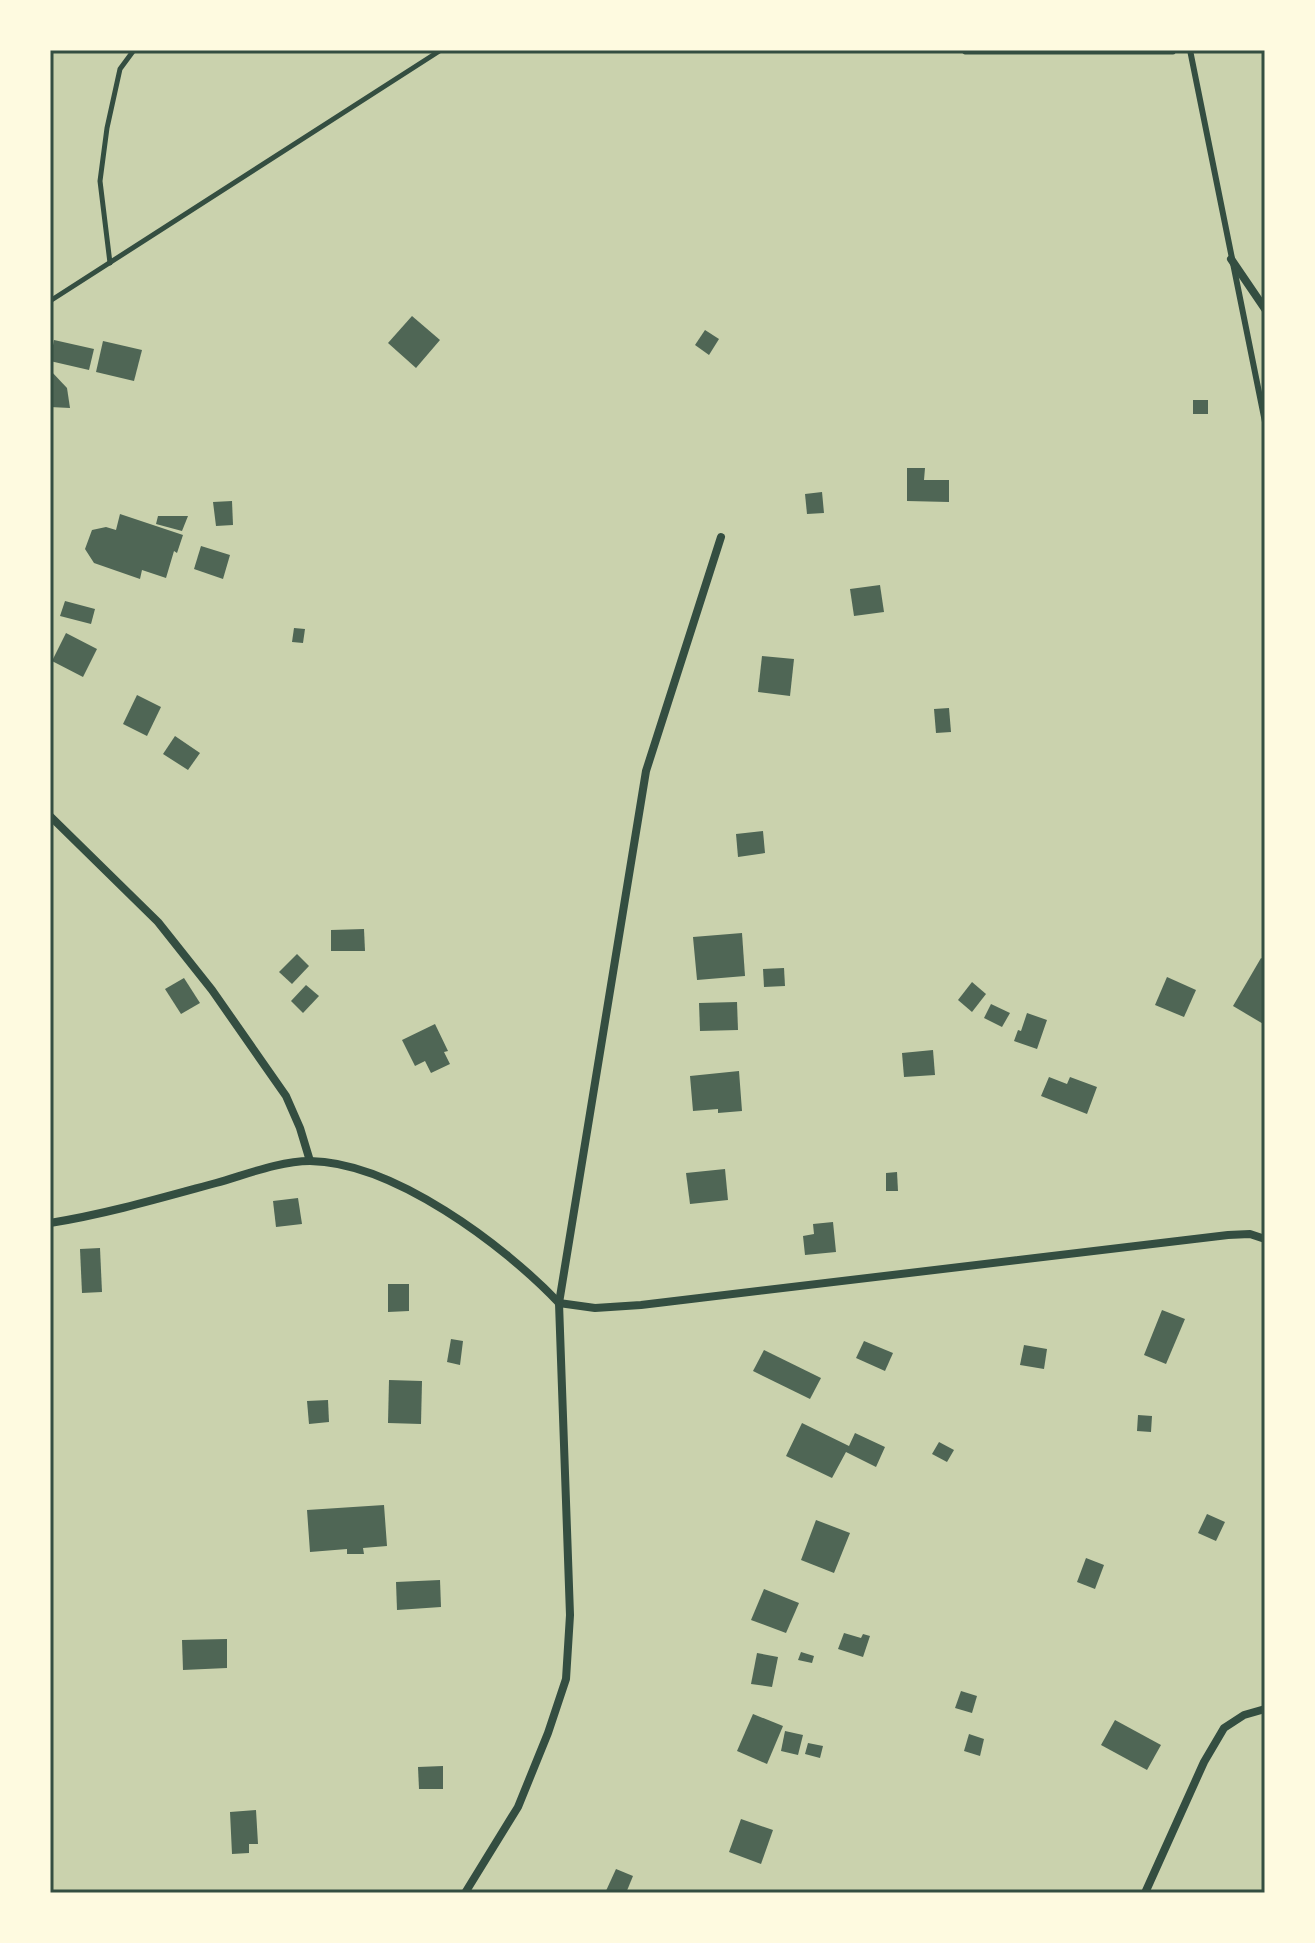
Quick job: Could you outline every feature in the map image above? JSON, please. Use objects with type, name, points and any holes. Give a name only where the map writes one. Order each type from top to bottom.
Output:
[{"type":"street","points":[[1231,259],[1265,309]]},
{"type":"street","points":[[465,1893],[518,1807],[566,1679],[570,1615],[559,1303],[646,771],[721,537]]},
{"type":"street","points":[[50,816],[158,922],[212,990],[286,1096],[310,1161]]},
{"type":"street","points":[[50,1223],[310,1161],[358,1169],[394,1182],[479,1235],[544,1287],[559,1303],[595,1308],[1228,1235],[1250,1234],[1265,1239]]},
{"type":"street","points":[[1145,1893],[1204,1762],[1224,1728],[1244,1715],[1265,1709]]},
{"type":"lane","points":[[1190,51],[1265,422]]},
{"type":"path","points":[[110,263],[100,181],[107,128],[120,69],[134,50]]},
{"type":"path","points":[[50,301],[441,50]]},
{"type":"path","points":[[963,50],[1190,51]]},
{"type":"green space","points":[[50,50],[1265,50],[1265,1893],[50,1893]]},
{"type":"building","points":[[412,316],[440,340],[416,368],[388,343]]},
{"type":"building","points":[[705,330],[719,339],[709,355],[695,345]]},
{"type":"building","points":[[54,340],[94,349],[89,370],[50,361]]},
{"type":"building","points":[[103,341],[142,350],[134,381],[96,372]]},
{"type":"building","points":[[50,370],[67,388],[70,408],[50,407]]},
{"type":"building","points":[[1193,400],[1208,400],[1208,414],[1193,414]]},
{"type":"building","points":[[907,468],[925,468],[924,480],[949,480],[949,502],[907,501]]},
{"type":"building","points":[[822,492],[824,513],[807,514],[805,494]]},
{"type":"building","points":[[232,501],[233,525],[216,526],[213,502]]},
{"type":"building","points":[[120,514],[183,535],[177,553],[174,551],[166,578],[142,570],[140,579],[94,563],[85,549],[92,530],[106,527],[116,530]]},
{"type":"building","points":[[158,516],[188,516],[182,531],[156,524]]},
{"type":"building","points":[[201,546],[230,555],[223,579],[194,569]]},
{"type":"building","points":[[880,585],[884,612],[854,616],[850,589]]},
{"type":"building","points":[[65,601],[95,609],[91,624],[60,616]]},
{"type":"building","points":[[294,628],[305,629],[303,643],[292,642]]},
{"type":"building","points":[[66,633],[97,649],[83,677],[52,661]]},
{"type":"building","points":[[762,656],[794,659],[790,696],[758,692]]},
{"type":"building","points":[[137,695],[161,707],[147,736],[123,724]]},
{"type":"building","points":[[949,708],[951,732],[936,733],[934,709]]},
{"type":"building","points":[[175,736],[200,753],[188,770],[163,754]]},
{"type":"building","points":[[763,831],[765,853],[738,857],[736,834]]},
{"type":"building","points":[[364,929],[365,951],[331,951],[331,930]]},
{"type":"building","points":[[742,933],[745,976],[697,980],[693,937]]},
{"type":"building","points":[[297,954],[309,966],[292,984],[279,972]]},
{"type":"building","points":[[1261,958],[1265,960],[1265,1025],[1233,1006]]},
{"type":"building","points":[[784,968],[785,986],[764,987],[763,969]]},
{"type":"building","points":[[1167,977],[1196,990],[1184,1017],[1155,1005]]},
{"type":"building","points":[[184,978],[200,1003],[181,1014],[165,989]]},
{"type":"building","points":[[972,982],[986,994],[972,1012],[958,1000]]},
{"type":"building","points":[[306,985],[319,996],[303,1013],[291,1001]]},
{"type":"building","points":[[737,1002],[738,1030],[700,1031],[699,1003]]},
{"type":"building","points":[[991,1004],[1010,1013],[1002,1027],[984,1018]]},
{"type":"building","points":[[1027,1013],[1047,1020],[1037,1049],[1014,1041]]},
{"type":"building","points":[[435,1024],[448,1051],[444,1052],[450,1064],[431,1073],[425,1061],[415,1066],[402,1040]]},
{"type":"building","points":[[933,1050],[935,1075],[904,1077],[902,1053]]},
{"type":"building","points":[[739,1071],[742,1111],[693,1111],[690,1076]]},
{"type":"building","points":[[1049,1077],[1067,1084],[1070,1077],[1097,1087],[1087,1114],[1041,1096]]},
{"type":"building","points":[[725,1169],[728,1200],[690,1204],[686,1173]]},
{"type":"building","points":[[897,1172],[898,1191],[886,1191],[886,1173]]},
{"type":"building","points":[[298,1198],[302,1224],[276,1227],[273,1201]]},
{"type":"building","points":[[833,1222],[836,1252],[805,1255],[803,1236],[814,1234],[813,1224]]},
{"type":"building","points":[[100,1248],[102,1292],[82,1293],[80,1249]]},
{"type":"building","points":[[388,1284],[409,1284],[409,1311],[388,1312]]},
{"type":"building","points":[[1162,1310],[1185,1319],[1166,1364],[1144,1355]]},
{"type":"building","points":[[451,1339],[463,1341],[460,1365],[447,1362]]},
{"type":"building","points":[[864,1341],[893,1353],[885,1371],[856,1358]]},
{"type":"building","points":[[1024,1345],[1047,1349],[1044,1369],[1020,1365]]},
{"type":"building","points":[[764,1350],[821,1378],[810,1399],[753,1371]]},
{"type":"building","points":[[389,1380],[422,1381],[421,1424],[388,1423]]},
{"type":"building","points":[[328,1400],[329,1422],[309,1424],[307,1401]]},
{"type":"building","points":[[1138,1415],[1152,1416],[1151,1432],[1137,1431]]},
{"type":"building","points":[[802,1423],[849,1446],[855,1433],[885,1447],[876,1467],[846,1452],[832,1478],[786,1456]]},
{"type":"building","points":[[939,1442],[954,1450],[947,1462],[932,1454]]},
{"type":"building","points":[[384,1505],[387,1546],[363,1548],[364,1554],[347,1554],[347,1549],[310,1552],[307,1510]]},
{"type":"building","points":[[1207,1514],[1225,1522],[1216,1541],[1198,1533]]},
{"type":"building","points":[[816,1520],[850,1533],[834,1573],[801,1560]]},
{"type":"building","points":[[1086,1558],[1104,1565],[1095,1589],[1077,1582]]},
{"type":"building","points":[[440,1580],[441,1607],[397,1610],[396,1582]]},
{"type":"building","points":[[764,1589],[799,1603],[786,1633],[751,1620]]},
{"type":"building","points":[[844,1633],[861,1638],[863,1634],[870,1636],[863,1657],[838,1649]]},
{"type":"building","points":[[227,1639],[227,1668],[183,1670],[182,1640]]},
{"type":"building","points":[[801,1652],[814,1656],[812,1663],[798,1660]]},
{"type":"building","points":[[757,1653],[778,1657],[772,1687],[751,1684]]},
{"type":"building","points":[[961,1691],[977,1696],[972,1713],[955,1708]]},
{"type":"building","points":[[753,1714],[783,1726],[767,1764],[737,1751]]},
{"type":"building","points":[[1115,1720],[1161,1745],[1147,1770],[1101,1745]]},
{"type":"building","points":[[785,1731],[803,1735],[798,1755],[781,1751]]},
{"type":"building","points":[[969,1734],[984,1739],[980,1756],[964,1751]]},
{"type":"building","points":[[808,1743],[823,1746],[820,1758],[805,1754]]},
{"type":"building","points":[[443,1766],[443,1789],[419,1789],[418,1767]]},
{"type":"building","points":[[256,1810],[258,1844],[249,1844],[249,1853],[232,1854],[230,1812]]},
{"type":"building","points":[[741,1819],[773,1830],[761,1864],[729,1852]]},
{"type":"building","points":[[616,1869],[633,1876],[626,1893],[605,1893]]}]
